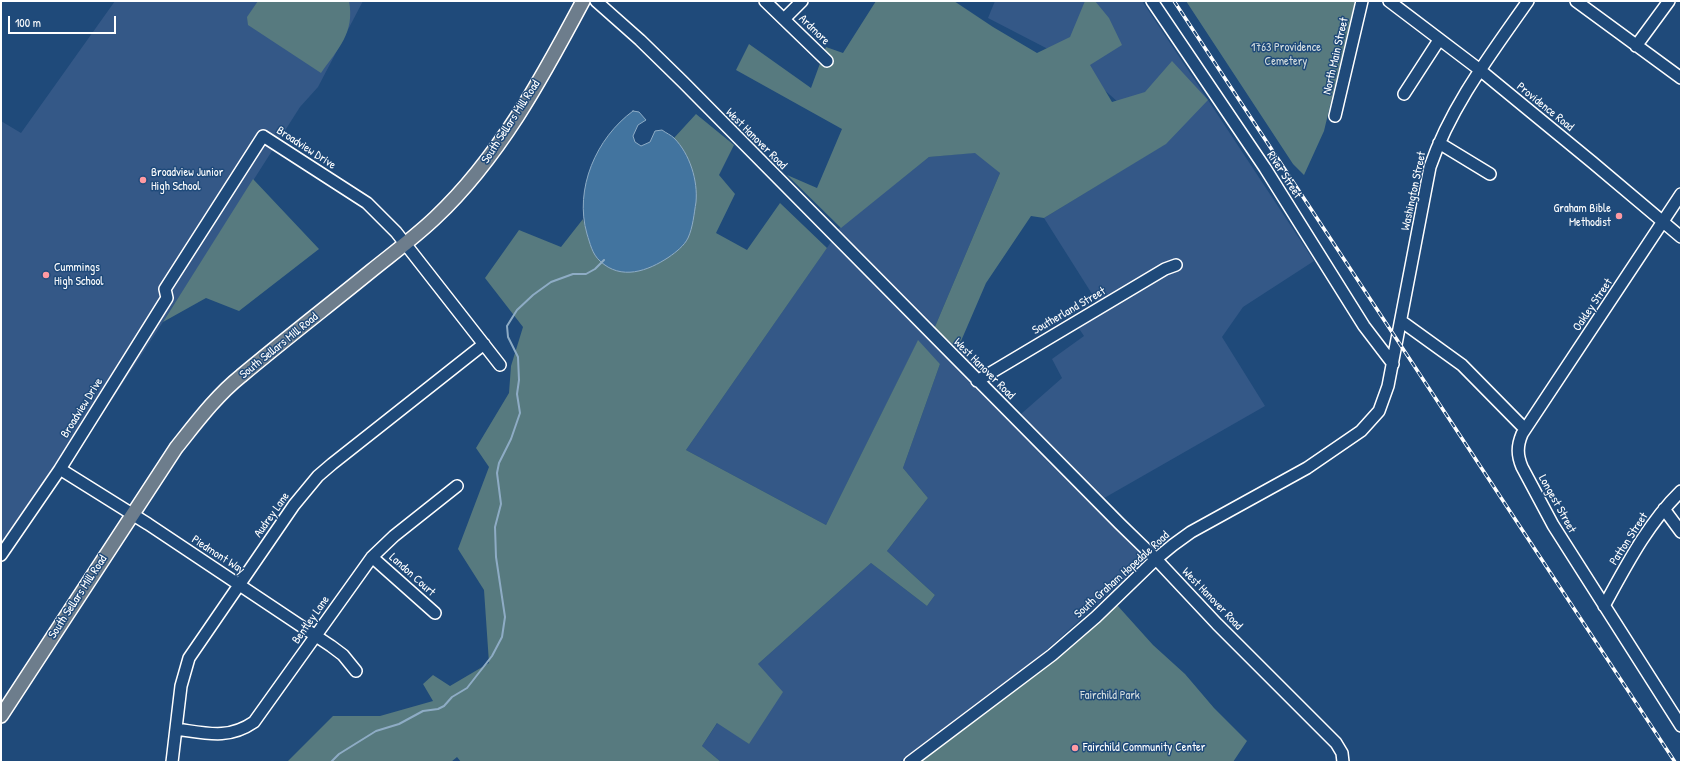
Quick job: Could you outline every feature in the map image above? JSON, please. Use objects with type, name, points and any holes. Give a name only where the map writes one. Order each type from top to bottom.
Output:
[{"type":"main road","name":"South Sellars Mill Road","points":[[1,716],[132,514],[176,448],[198,420],[231,385],[436,218],[478,172],[524,106],[583,1]]},
{"type":"street","name":"West Hanover Road","points":[[596,1],[640,40],[977,381],[1156,559],[1217,624],[1336,743],[1342,752],[1343,762]]},
{"type":"street","name":"Ardmore","points":[[765,1],[827,61]]},
{"type":"street","points":[[784,19],[802,1]]},
{"type":"street","name":"River Street","points":[[1152,1],[1265,168],[1364,326],[1393,364]]},
{"type":"street","name":"North Main Street","points":[[1335,116],[1362,1]]},
{"type":"street","name":"Providence Road","points":[[1389,1],[1456,54],[1480,70],[1681,237]]},
{"type":"street","name":"Washington Street","points":[[1393,364],[1430,166],[1439,143],[1468,88],[1528,1]]},
{"type":"street","points":[[1576,1],[1681,78]]},
{"type":"street","points":[[1636,46],[1669,1]]},
{"type":"street","points":[[1404,94],[1439,40]]},
{"type":"street","points":[[1456,54],[1468,72],[1468,88]]},
{"type":"street","name":"Broadview Drive","points":[[60,469],[167,298],[165,289],[263,136],[367,203],[376,211],[405,244],[500,365]]},
{"type":"street","points":[[1439,143],[1490,174]]},
{"type":"street","name":"Oakley Street","points":[[1525,429],[1681,194]]},
{"type":"street","name":"Southerland Street","points":[[977,381],[1165,269],[1176,265]]},
{"type":"street","points":[[1401,321],[1462,365],[1525,429]]},
{"type":"street","name":"Audrey Lane","points":[[172,762],[181,686],[189,658],[294,505],[318,476],[484,344]]},
{"type":"street","name":"South Graham Hopedale Road","points":[[910,762],[1052,655],[1096,617],[1156,559],[1192,532],[1286,481],[1323,458],[1361,431],[1372,421],[1383,403],[1393,364]]},
{"type":"street","name":"Longest Street","points":[[1525,429],[1518,442],[1519,459],[1553,525],[1681,726]]},
{"type":"street","points":[[1,555],[60,469]]},
{"type":"street","name":"Piedmont Way","points":[[60,469],[132,514],[316,636],[343,655],[356,671]]},
{"type":"street","name":"Bentley Lane","points":[[176,729],[219,735],[235,733],[245,728],[261,715],[372,557],[394,536],[457,486]]},
{"type":"street","name":"Patton Street","points":[[1604,606],[1634,552],[1664,509],[1681,491]]},
{"type":"street","points":[[1664,509],[1681,532]]},
{"type":"street","name":"Landon Court","points":[[372,557],[434,613]]},
{"type":"shaded area","points":[[115,1],[363,1],[318,87],[300,107],[163,322],[10,555],[1,550],[1,121],[21,133]]},
{"type":"shaded area","points":[[995,1],[1142,1],[1208,100],[1314,261],[1243,307],[1222,337],[1265,406],[1092,505],[1147,559],[1019,675],[899,762],[721,762],[702,746],[718,722],[749,744],[758,664],[871,563],[927,606],[935,595],[887,551],[928,498],[903,468],[940,364],[918,341],[826,525],[686,450],[838,232],[837,230],[929,157],[981,152],[1000,173],[934,329],[958,348],[1021,414],[1062,378],[1052,359],[1084,336],[1076,324],[1099,305],[1044,218],[1165,144],[1073,62],[988,18]]},
{"type":"shaded area","points":[[633,111],[639,112],[646,120],[638,125],[633,136],[635,142],[641,146],[650,142],[655,131],[662,130],[673,137],[680,144],[692,168],[696,185],[696,202],[688,238],[677,251],[661,262],[643,270],[626,272],[617,271],[608,267],[595,255],[587,234],[584,217],[584,200],[586,182],[591,166],[599,150],[608,135]]},
{"type":"green space","points":[[258,1],[349,1],[350,22],[344,40],[321,73],[248,25],[247,17]]},
{"type":"green space","points":[[876,1],[954,1],[993,27],[1037,53],[1070,37],[1085,1],[1095,1],[1109,18],[1122,45],[1090,65],[1112,102],[1145,92],[1172,61],[1208,100],[1166,144],[1044,218],[1031,216],[986,283],[958,348],[934,329],[1000,173],[975,153],[929,157],[841,228],[787,175],[817,188],[842,129],[736,70],[749,44],[811,88],[826,47],[843,53]]},
{"type":"green space","name":"1763 Providence Cemetery","points":[[1186,1],[1355,1],[1324,131],[1304,175],[1293,164]]},
{"type":"green space","points":[[696,114],[734,145],[719,175],[735,194],[716,233],[747,250],[780,203],[827,248],[686,450],[826,525],[918,340],[940,364],[903,468],[928,498],[887,551],[935,595],[927,606],[871,563],[758,664],[783,692],[749,744],[717,723],[702,746],[721,762],[461,762],[457,757],[451,762],[287,762],[333,716],[380,716],[433,701],[423,684],[433,675],[450,686],[489,663],[484,590],[458,549],[489,467],[476,448],[509,393],[511,366],[523,327],[485,278],[519,230],[561,247],[583,219],[589,240],[595,252],[610,268],[695,179],[686,156],[674,138]]},
{"type":"green space","points":[[253,179],[319,249],[239,311],[206,298],[163,322]]},
{"type":"green space","name":"Fairchild Park","points":[[1117,605],[1153,645],[1185,674],[1214,708],[1247,741],[1233,762],[916,762],[1096,624]]},
{"type":"waterway","points":[[331,762],[339,754],[376,731],[399,724],[423,711],[438,709],[444,706],[452,697],[467,688],[492,656],[502,637],[505,617],[496,557],[495,527],[501,504],[497,473],[499,463],[511,439],[520,413],[517,394],[519,380],[518,357],[508,337],[507,326],[517,310],[533,295],[551,282],[573,274],[586,274],[595,269],[604,260]]},
{"type":"railway","points":[[1174,1],[1675,762]]},
{"type":"place","name":"Broadview Junior High School","points":[[143,180]]},
{"type":"place","name":"Graham Bible Methodist","points":[[1619,216]]},
{"type":"place","name":"Cummings High School","points":[[46,275]]},
{"type":"place","name":"Fairchild Community Center","points":[[1075,748]]}]
